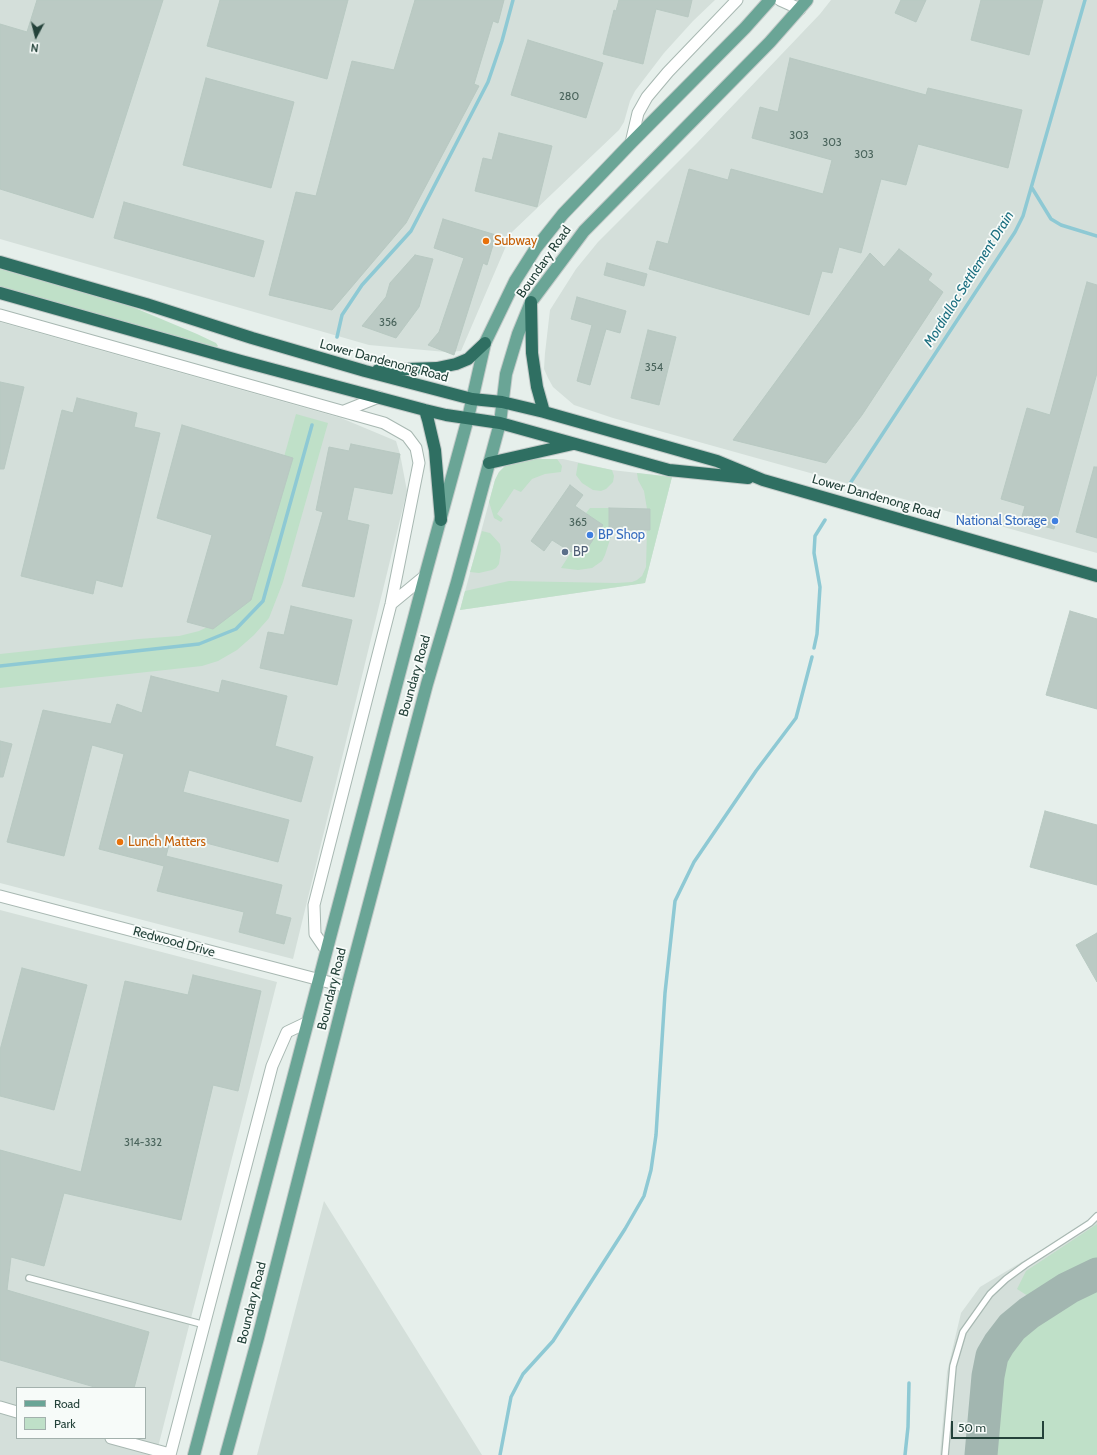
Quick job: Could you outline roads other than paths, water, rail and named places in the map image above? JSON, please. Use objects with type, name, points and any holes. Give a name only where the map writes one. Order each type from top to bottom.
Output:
[{"type":"highway","name":"Lower Dandenong Road","points":[[0,262],[146,304],[252,338],[365,371],[472,399],[502,402],[544,412],[717,462],[763,480],[1097,576]]},
{"type":"highway","name":"Lower Dandenong Road","points":[[0,293],[276,371],[425,410],[500,423],[669,470],[763,480]]},
{"type":"highway","points":[[532,302],[532,353],[537,387],[544,412]]},
{"type":"highway","points":[[365,371],[437,368],[456,364],[468,359],[485,343]]},
{"type":"highway","points":[[425,410],[435,450],[441,520]]},
{"type":"highway","points":[[489,463],[574,443]]},
{"type":"main road","name":"Boundary Road","points":[[194,1455],[326,950],[468,418],[485,343],[515,281],[536,248],[563,214],[631,142],[745,28],[770,0]]},
{"type":"main road","name":"Boundary Road","points":[[226,1455],[260,1330],[347,987],[427,684],[457,582],[500,423],[506,374],[518,334],[532,302],[572,246],[597,216],[736,77],[803,5]]},
{"type":"street","name":"Boundary Road","points":[[631,142],[638,113],[647,97],[668,72],[738,0]]},
{"type":"street","points":[[780,0],[803,5]]},
{"type":"street","points":[[0,315],[344,411],[379,397]]},
{"type":"street","name":"Boundary Road","points":[[326,950],[315,934],[314,905],[390,604],[420,463],[416,448],[407,436],[384,423],[344,411]]},
{"type":"street","points":[[390,604],[425,576]]},
{"type":"street","name":"Redwood Drive","points":[[0,896],[347,987]]},
{"type":"street","points":[[114,1439],[170,1455],[272,1066],[287,1032],[308,1022]]},
{"type":"street","points":[[0,1407],[16,1412]]},
{"type":"lane","points":[[945,1455],[953,1366],[962,1332],[990,1294],[1006,1279],[1090,1223],[1097,1216]]},
{"type":"lane","points":[[29,1278],[204,1325]]},
{"type":"waterway","points":[[337,337],[342,315],[362,285],[411,231],[488,82],[502,41],[513,0]]},
{"type":"waterway","name":"Mordialloc Settlement Drain","points":[[851,482],[1015,232],[1023,216],[1085,0]]},
{"type":"waterway","points":[[1032,188],[1051,219],[1061,225],[1097,236]]},
{"type":"waterway","points":[[0,666],[199,644],[236,629],[263,601],[312,425]]},
{"type":"waterway","points":[[814,648],[817,634],[820,587],[814,553],[815,536],[825,520]]},
{"type":"waterway","points":[[500,1455],[511,1397],[523,1374],[553,1341],[625,1229],[644,1196],[651,1170],[656,1135],[665,993],[675,901],[694,862],[756,771],[796,718],[812,657]]},
{"type":"waterway","points":[[905,1455],[908,1427],[909,1383]]},
{"type":"place","name":"Subway","points":[[486,241]]},
{"type":"place","name":"National Storage","points":[[1055,521]]},
{"type":"place","name":"BP Shop","points":[[590,535]]},
{"type":"place","name":"BP","points":[[565,552]]},
{"type":"place","name":"Lunch Matters","points":[[120,842]]}]
